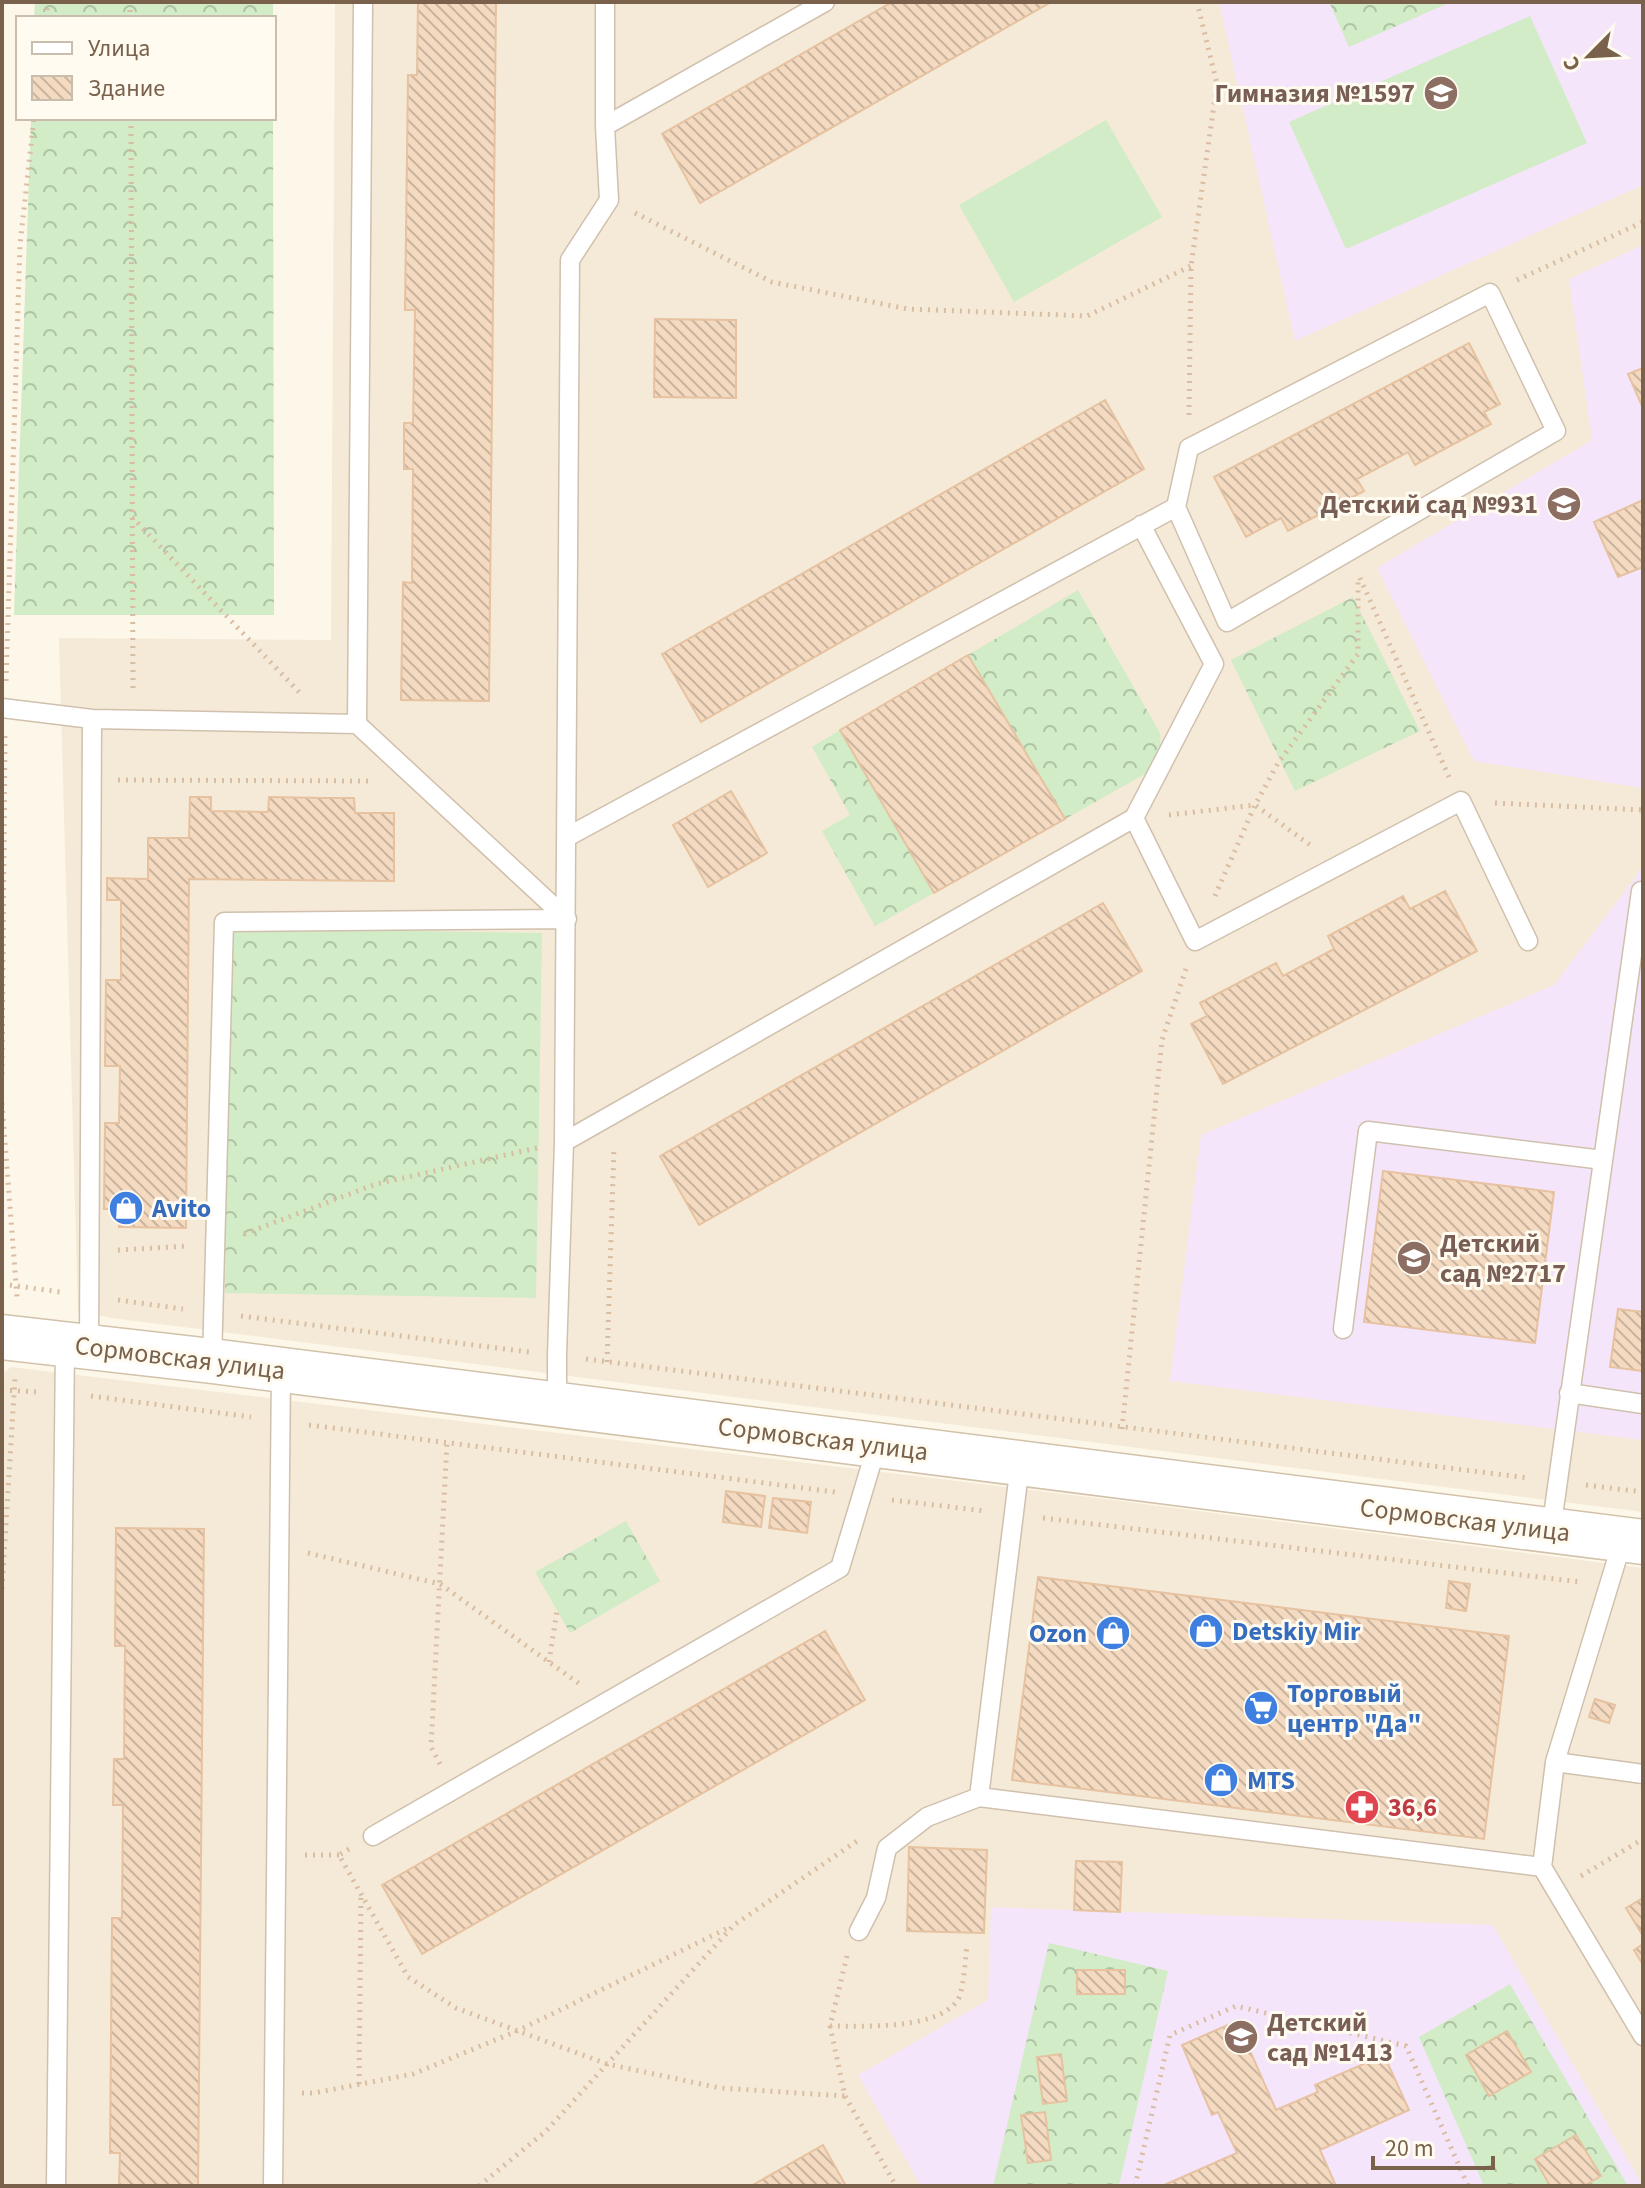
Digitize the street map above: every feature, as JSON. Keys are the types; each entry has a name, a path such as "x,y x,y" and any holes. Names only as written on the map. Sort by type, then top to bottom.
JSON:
{"street":[{"name":"Сормовская улица","path":"2,1337 1633,1541"}],"lane":[{"path":"357,724 363,2"},
{"path":"557,1405 567,919 570,260 609,200 605,126 605,2"},
{"path":"605,126 825,2"},
{"path":"1490,293 1556,431 1227,622 1176,507 1189,448 1490,293"},
{"path":"567,837 1176,507"},
{"path":"564,1142 1134,818 1214,664 1141,525"},
{"path":"4,708 92,719 357,724 567,919"},
{"path":"56,2186 64,1393 90,1296 92,719"},
{"path":"1134,818 1195,941 1461,801 1528,941"},
{"path":"1551,1530 1643,891"},
{"path":"212,1361 224,922 567,919"},
{"path":"1343,1329 1368,1131 1603,1160"},
{"path":"273,2186 281,1371"},
{"path":"1569,1393 1643,1404"},
{"path":"373,1836 840,1568 877,1445"},
{"path":"979,1797 1020,1464"},
{"path":"1633,1541 1609,1586 1555,1762 1542,1867 1643,2036"},
{"path":"1555,1762 1643,1774"},
{"path":"859,1931 876,1898 887,1848 927,1817 979,1797 1542,1867"}],"path":[{"path":"1189,448 1191,266 1217,84 1197,2"},
{"path":"2,1074 4,708 20,245 34,120"},
{"path":"131,120 133,719"},
{"path":"609,200 772,282 908,309 1087,316 1191,266"},
{"path":"1490,293 1643,222"},
{"path":"131,517 329,724"},
{"path":"1122,1436 1162,1040 1195,941 1255,805 1278,763 1358,654 1357,573 1461,801 1643,810"},
{"path":"108,780 373,781"},
{"path":"1134,818 1255,805 1340,866"},
{"path":"607,1362 614,1140"},
{"path":"89,1252 217,1244 376,1184 564,1142"},
{"path":"2,1284 1643,1492"},
{"path":"2,1390 64,1393 862,1496 1609,1586"},
{"path":"447,1442 431,1747 455,1789"},
{"path":"279,1546 440,1584 605,1703"},
{"path":"549,1662 557,1611"},
{"path":"373,1836 339,1855 408,1977 456,2008 607,2064 720,2088 845,2096"},
{"path":"274,2092 314,2093 413,2074 517,2031 734,1925 863,1837"},
{"path":"1556,1891 1643,1839"},
{"path":"359,2084 361,1895"},
{"path":"479,2186 546,2131 734,1925"},
{"path":"859,1931 844,1961 830,2026 845,2096 896,2186"},
{"path":"830,2026 889,2026 943,2014 958,2000 967,1946"},
{"path":"1135,2186 1170,2035 1236,2006 1406,2046 1468,2186"}],"shaded area":[{"path":"335,2 1643,2 1643,1512 111,1318 78,1311 59,638 331,640"},
{"name":"Гимназия №1597","path":"1219,2 1643,2 1643,185 1295,341"},
{"name":"Детский сад №931","path":"1643,245 1643,788 1474,761 1377,568 1592,440 1569,279"},
{"name":"Детский сад №2717","path":"1643,867 1643,1440 1170,1381 1201,1135 1554,985"},
{"path":"11,1367 1105,1499 1643,1568 1643,2186 2,2186 2,1374"},
{"name":"Детский сад №1413","path":"991,1907 1493,1925 1643,2186 921,2186 858,2075 988,2000"}],"green space":[{"path":"35,2 273,2 273,16 34,16"},
{"path":"1329,2 1451,2 1349,47"},
{"path":"1530,16 1587,143 1346,249 1289,122"},
{"path":"31,120 273,120 274,615 14,615"},
{"path":"1106,120 1162,217 1014,302 959,205"},
{"path":"1078,590 1160,733 1161,765 1065,819 968,655"},
{"path":"1353,597 1420,731 1295,791 1231,660"},
{"path":"840,730 934,893 875,926 822,831 850,815 812,747"},
{"path":"230,928 542,933 536,1298 225,1293"},
{"path":"626,1521 660,1581 570,1633 535,1572"},
{"path":"1049,1943 1168,1971 1119,2186 993,2186"},
{"path":"1510,1984 1628,2186 1484,2186 1419,2037"}],"building":[{"path":"418,2 496,2 489,701 401,700 403,582 412,583 413,469 404,469 404,423 413,423 415,310 405,310 408,75 417,75"},
{"path":"892,2 1051,2 700,203 662,134"},
{"path":"655,319 736,320 736,398 654,397"},
{"path":"1469,343 1500,404 1484,412 1491,424 1415,465 1408,452 1357,479 1364,491 1288,531 1281,518 1246,537 1214,477"},
{"path":"1643,368 1643,408 1628,374"},
{"path":"1105,400 1144,469 701,722 662,654"},
{"path":"1643,500 1643,567 1618,577 1594,522"},
{"path":"968,655 1065,819 934,893 840,730"},
{"path":"731,791 767,853 708,887 673,825"},
{"path":"190,797 211,797 211,811 268,812 269,797 354,798 355,813 394,813 394,881 189,879 186,1228 119,1227 119,1209 104,1209 105,1123 119,1123 120,1066 105,1066 106,980 121,980 121,900 107,900 107,878 148,879 148,838 189,838"},
{"path":"1445,891 1477,951 1223,1084 1191,1024 1207,1016 1200,1003 1276,963 1283,976 1334,949 1328,936 1403,896 1410,909"},
{"path":"1103,903 1142,971 699,1225 660,1156"},
{"path":"1383,1171 1554,1192 1535,1343 1364,1322"},
{"path":"1618,1309 1643,1312 1643,1371 1610,1367"},
{"path":"726,1491 765,1496 761,1527 723,1522"},
{"path":"773,1498 811,1502 807,1533 769,1528"},
{"path":"116,1528 204,1529 198,2186 119,2186 120,2153 110,2153 112,1918 122,1918 123,1805 113,1805 114,1759 124,1759 125,1646 115,1646"},
{"name":"Торговый центр \"Да\"","path":"1038,1577 1509,1636 1484,1839 1012,1780"},
{"path":"1449,1581 1470,1584 1466,1611 1446,1608"},
{"path":"825,1631 865,1700 422,1954 382,1885"},
{"path":"1595,1699 1615,1705 1609,1723 1589,1717"},
{"path":"909,1847 987,1850 984,1933 907,1931"},
{"path":"1076,1861 1122,1862 1120,1912 1074,1910"},
{"path":"1643,1898 1643,1936 1626,1908"},
{"path":"1643,1944 1643,1965 1634,1950"},
{"path":"1077,1970 1125,1970 1125,1994 1077,1994"},
{"path":"1237,2021 1276,2110 1318,2092 1315,2085 1384,2055 1409,2110 1320,2150 1336,2186 1162,2186 1237,2153 1218,2112 1212,2115 1182,2045"},
{"path":"1507,2031 1531,2072 1489,2096 1466,2055"},
{"path":"1061,2054 1067,2101 1043,2104 1037,2057"},
{"path":"1045,2112 1051,2160 1028,2163 1021,2115"},
{"path":"1576,2135 1601,2176 1584,2186 1550,2186 1535,2159"},
{"path":"823,2145 846,2186 751,2186"}],"place":[{"name":"Гимназия №1597","path":"1441,93"},
{"name":"Детский сад №931","path":"1564,504"},
{"name":"Avito","path":"126,1208"},
{"name":"Детский сад №2717","path":"1414,1258"},
{"name":"Detskiy Mir","path":"1206,1631"},
{"name":"Ozon","path":"1113,1633"},
{"name":"Торговый центр \"Да\"","path":"1261,1708"},
{"name":"MTS","path":"1221,1780"},
{"name":"36,6","path":"1362,1807"},
{"name":"Детский сад №1413","path":"1241,2037"}]}
